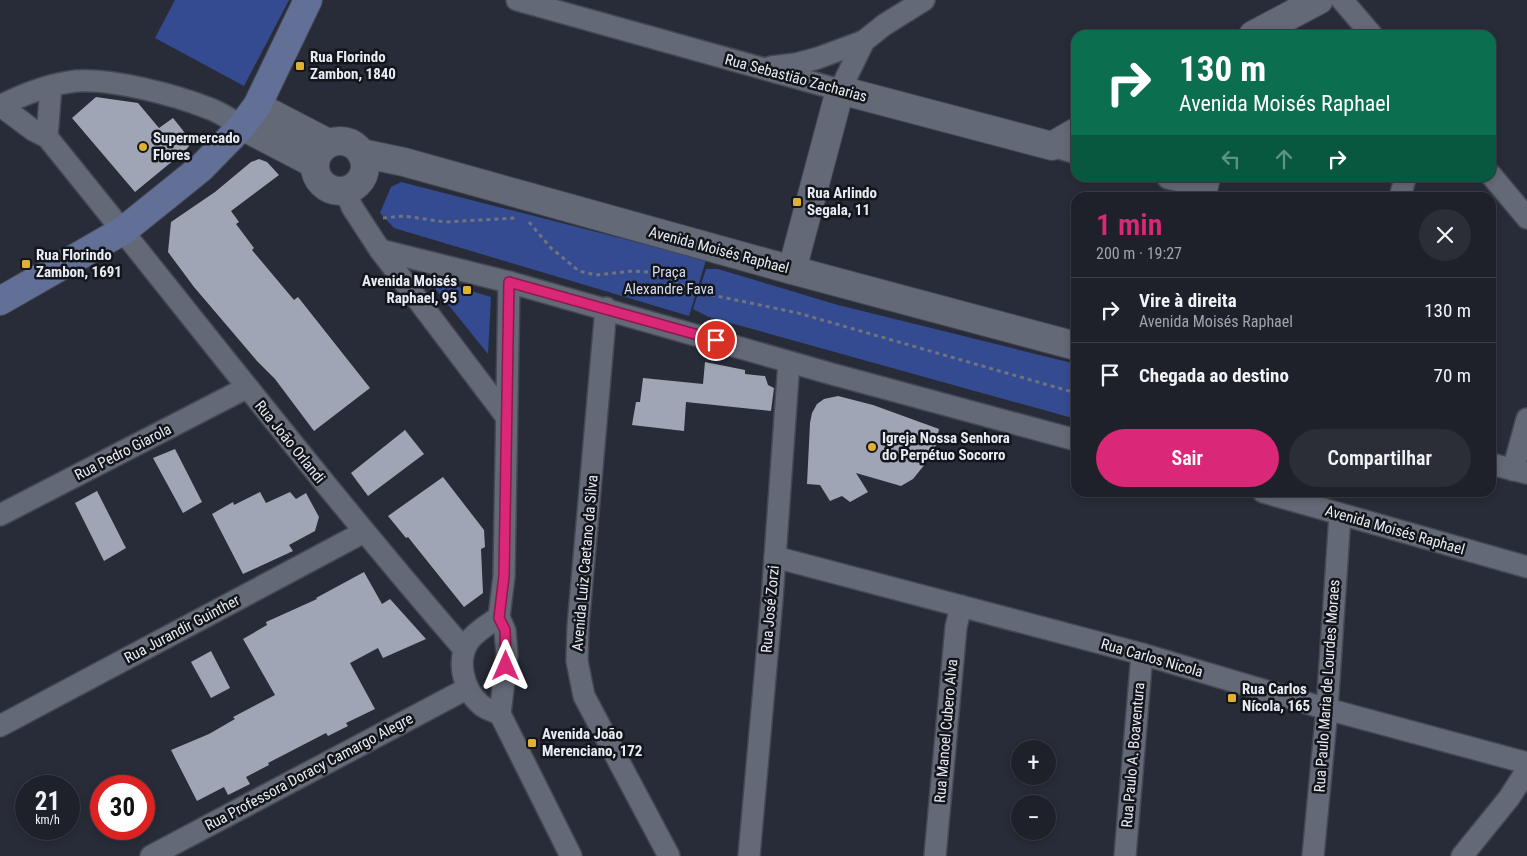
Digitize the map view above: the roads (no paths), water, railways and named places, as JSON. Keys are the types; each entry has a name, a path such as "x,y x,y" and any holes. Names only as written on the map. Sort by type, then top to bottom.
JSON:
{"main road":[{"path":"0,300 124,230 201,168 249,116 308,0"}],"street":[{"name":"Rua Sebastião Zacharias","path":"519,0 758,68 1064,149"},
{"path":"758,68 796,64 864,41 884,25 924,0"},
{"path":"1263,30 1320,0"},
{"path":"1342,0 1368,30"},
{"path":"792,270 840,90 864,41"},
{"path":"0,106 25,94 51,86 78,81 136,87 216,111 249,116 321,154"},
{"path":"47,137 51,86"},
{"name":"Rua João Orlandi","path":"0,106 33,130 47,137 124,230 246,388 364,532 464,649"},
{"path":"337,141 355,146 361,153 364,160 363,175 353,187 346,190 336,190 327,187 320,181 316,173 321,154 337,141"},
{"name":"Avenida Moisés Raphael","path":"361,153 404,162 792,270 1071,345"},
{"path":"1496,181 1527,218"},
{"path":"1184,182 1203,187"},
{"path":"346,190 352,207 380,250 505,415"},
{"path":"380,250 606,308 789,362 1071,439"},
{"path":"509,282 505,415 504,576 499,618 505,630 507,656 500,714 563,853"},
{"name":"Avenida Luiz Caetano da Silva","path":"606,308 578,627 577,661 584,696 668,856"},
{"name":"Rua José Zorzi","path":"749,856 775,557 789,362"},
{"name":"Rua Pedro Giarola","path":"0,515 246,388"},
{"path":"1496,465 1520,472 1527,419"},
{"name":"Avenida Moisés Raphael","path":"1280,497 1527,567"},
{"name":"Rua Paulo Maria de Lourdes Moraes","path":"1313,856 1327,709 1340,515"},
{"name":"Rua Jurandir Guinther","path":"0,726 364,532"},
{"name":"Rua Carlos Nicola","path":"775,557 1142,654 1327,709 1527,763"},
{"name":"Rua Manoel Cubero Alva","path":"935,856 956,627 961,606"},
{"path":"499,618 475,634 464,649 463,677 468,688 479,703 500,714"},
{"name":"Rua Paulo A. Boaventura","path":"1125,856 1142,654"},
{"name":"Rua Professora Doracy Camargo Alegre","path":"151,856 468,688"},
{"path":"1462,856 1509,798 1527,770"}],"place":[{"name":"Rua Florindo Zambon, 1840","path":"300,66"},
{"name":"Supermercado Flores","path":"143,147"},
{"name":"Rua Arlindo Segala, 11","path":"797,202"},
{"name":"Rua Florindo Zambon, 1691","path":"26,264"},
{"name":"Avenida Moisés Raphael, 95","path":"467,290"},
{"name":"Igreja Nossa Senhora do Perpétuo Socorro","path":"872,447"},
{"name":"Rua Carlos Nícola, 165","path":"1232,698"},
{"name":"Avenida João Merenciano, 172","path":"532,743"}],"park label":[{"name":"Praça Alexandre Fava","path":"669,280"}]}
